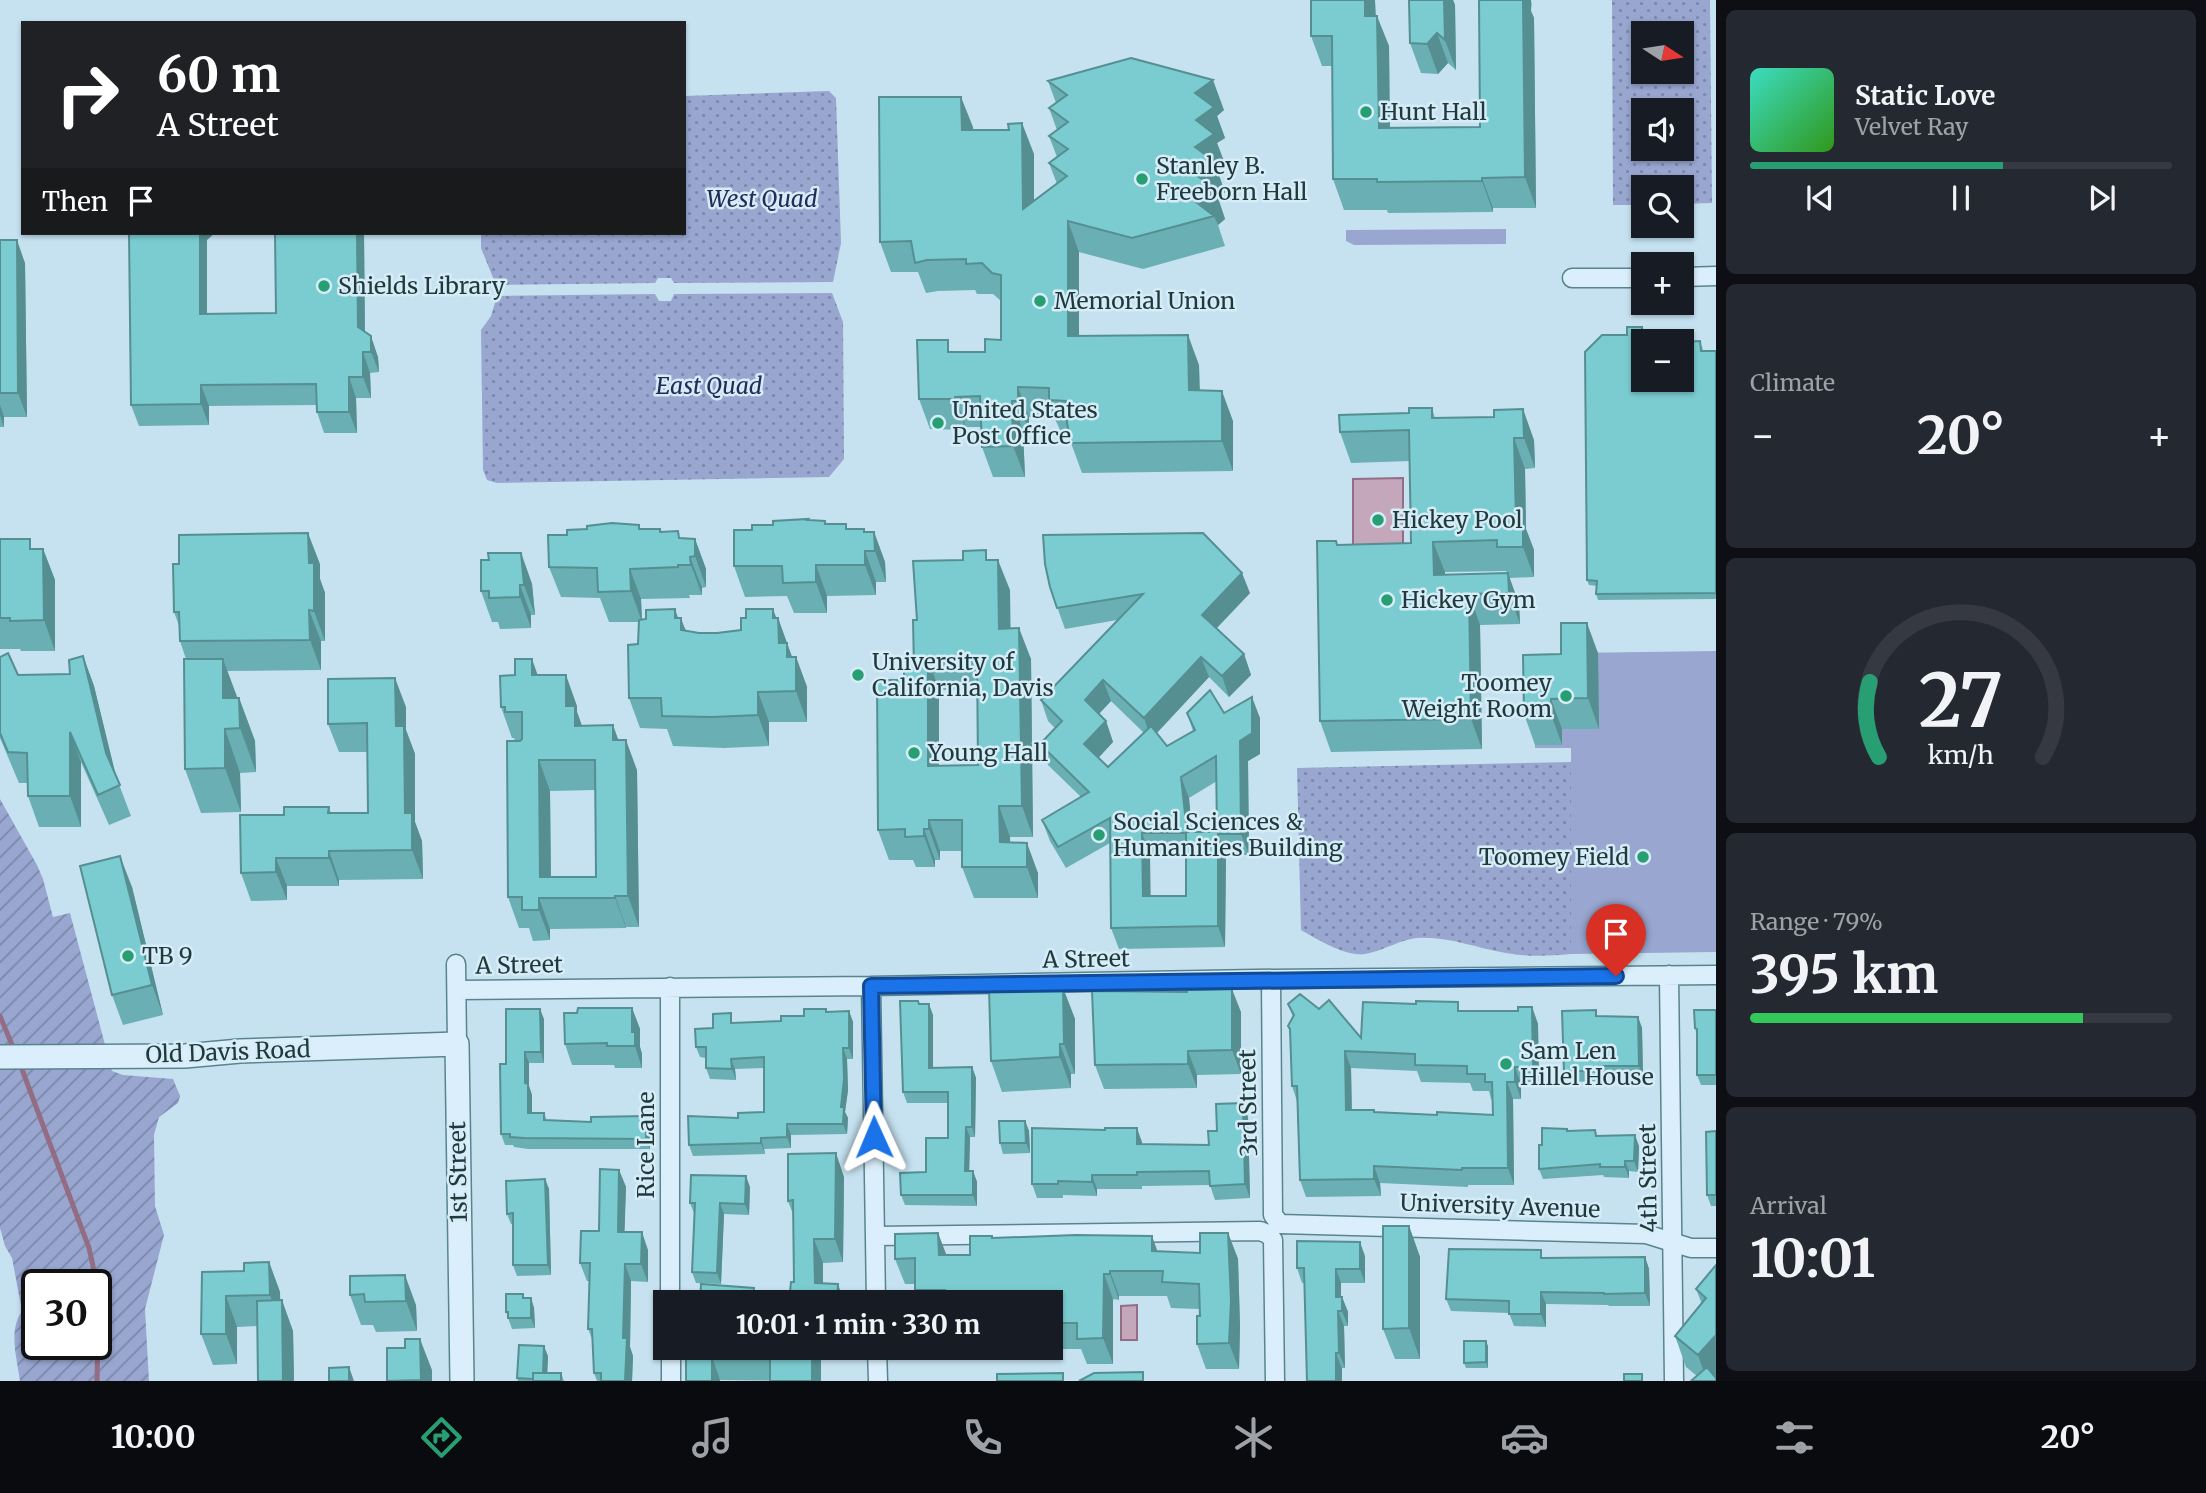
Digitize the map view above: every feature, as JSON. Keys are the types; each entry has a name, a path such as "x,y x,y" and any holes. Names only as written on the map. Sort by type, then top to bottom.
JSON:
{"street":[{"path":"1694,277 1716,276"},
{"path":"1572,278 1631,278"},
{"name":"1st Street","path":"456,964 462,1381"},
{"name":"4th Street","path":"1669,975 1674,1381"},
{"name":"A Street","path":"457,990 1716,975"},
{"name":"3rd Street","path":"1271,980 1275,1381"},
{"path":"871,986 876,1290"},
{"name":"Rice Lane","path":"670,988 670,1290"},
{"name":"Old Davis Road","path":"0,1057 185,1056 240,1051 457,1044"},
{"name":"University Avenue","path":"875,1236 1274,1229 1646,1234 1691,1248 1716,1248"},
{"path":"671,1360 671,1381"},
{"path":"877,1360 878,1381"}],"green space":[{"path":"1612,0 1710,0 1712,203 1694,204 1694,175 1631,175 1631,205 1613,205"},
{"name":"West Quad","path":"829,91 836,98 841,243 833,282 674,283 671,278 658,278 655,283 496,285 481,248 481,235 686,235 686,96"},
{"path":"1506,229 1506,244 1354,245 1346,241 1346,230"},
{"name":"East Quad","path":"832,293 843,322 844,459 829,477 497,483 487,480 483,470 481,330 491,316 497,296 655,294 659,301 671,301 674,294"},
{"name":"Toomey Field","path":"1716,651 1716,952 1571,954 1571,748 1535,748 1534,685 1572,653"},
{"path":"1571,762 1571,954 1514,954 1451,941 1417,938 1369,953 1355,954 1334,947 1301,930 1297,768"},
{"path":"0,799 37,865 53,917 70,913 112,1071 123,1075 173,1079 180,1096 178,1103 159,1117 154,1135 155,1206 164,1235 145,1309 149,1381 20,1381 14,1336 21,1313 21,1360 112,1360 112,1269 21,1269 21,1306 12,1258 0,1228"}],"shaded area":[{"name":"Hickey Pool","path":"1403,478 1403,561 1353,561 1353,479"},
{"path":"1137,1305 1137,1340 1121,1340 1121,1306"}],"building":[{"name":"Hunt Hall","path":"1311,0 1365,0 1365,16 1377,16 1379,128 1480,127 1479,0 1523,0 1525,177 1482,178 1482,181 1377,182 1377,179 1333,179 1332,36 1311,36"},
{"path":"1409,0 1444,0 1445,40 1437,33 1427,44 1410,43"},
{"path":"1131,58 1213,80 1195,93 1214,107 1196,120 1214,134 1195,147 1214,161 1196,175 1214,188 1196,202 1214,216 1132,238 1068,221 1068,336 1188,335 1189,390 1222,391 1222,441 1071,443 1066,401 1049,400 1049,388 1018,387 1018,401 1012,401 1013,446 982,447 980,396 919,399 917,340 948,340 948,352 985,352 985,339 1001,340 1001,275 992,273 982,263 966,264 966,259 915,263 911,241 880,242 879,97 961,97 962,130 1009,130 1008,124 1022,123 1023,209 1067,176 1049,163 1068,149 1049,136 1068,122 1049,108 1067,95 1048,81"},
{"name":"Shields Library","path":"129,235 200,235 200,314 276,313 275,235 357,235 358,327 371,336 371,352 363,352 363,377 349,377 349,412 317,412 316,384 201,385 201,404 131,405"},
{"path":"0,240 17,240 18,393 0,393"},
{"path":"1627,327 1642,327 1631,329 1631,392 1694,392 1694,341 1700,341 1701,351 1716,351 1716,593 1596,594 1597,581 1587,580 1585,352 1602,335 1627,335"},
{"name":"Hickey Gym","path":"1409,408 1432,408 1432,418 1494,417 1494,410 1523,409 1524,438 1514,438 1516,520 1523,520 1523,547 1497,547 1497,540 1433,542 1434,575 1508,573 1509,593 1469,594 1471,719 1320,721 1317,541 1336,541 1337,545 1411,543 1409,430 1340,432 1339,415 1409,413"},
{"path":"773,521 825,521 825,524 846,524 846,529 874,532 875,551 865,551 865,565 816,565 816,582 783,583 782,566 734,566 734,530 752,530 752,525 773,525"},
{"path":"612,523 639,525 639,529 660,529 660,532 678,531 679,538 695,539 695,556 690,557 691,565 630,569 631,591 598,592 597,568 549,567 548,535 567,535 567,530"},
{"path":"308,533 309,563 314,563 314,611 309,610 310,640 180,641 179,612 174,612 173,564 179,564 179,535"},
{"path":"1203,533 1242,573 1202,615 1244,654 1222,676 1201,657 1144,718 1103,680 1085,700 1106,721 1084,744 1108,767 1151,726 1167,746 1195,730 1187,713 1210,690 1224,713 1252,697 1252,733 1240,741 1241,834 1218,834 1218,926 1111,928 1110,818 1058,847 1042,820 1089,792 1040,744 1062,721 1041,700 1143,594 1057,608 1045,564 1043,535","holes":["1216,756 1217,832 1187,832 1181,777","1142,833 1186,833 1186,896 1143,896"]},
{"path":"0,539 30,539 30,549 43,549 44,620 10,621 10,618 0,618"},
{"name":"Young Hall","path":"986,550 986,560 998,560 999,629 1019,628 1022,806 999,806 1000,842 1027,843 1027,867 962,867 962,820 929,820 929,829 924,829 924,836 905,837 905,829 878,830 877,680 904,680 904,668 914,668 913,620 917,620 913,561 963,560 963,551","holes":["977,658 978,765 928,766 928,659"]},
{"path":"488,553 521,553 524,585 520,585 520,597 489,598 489,591 481,591 481,560 489,560"},
{"path":"675,609 675,618 681,618 681,630 717,633 741,630 741,618 746,618 746,609 773,609 773,618 778,618 779,643 787,643 787,657 796,657 796,691 758,692 758,715 712,717 662,716 661,698 629,698 628,645 638,644 639,620 646,619 646,610"},
{"path":"1561,623 1587,623 1588,698 1551,699 1551,714 1524,714 1523,655 1561,654"},
{"path":"8,653 18,675 70,674 69,660 83,656 106,753 120,785 98,795 70,732 70,796 28,796 27,753 8,752 0,733 0,657"},
{"path":"184,659 223,659 223,698 239,698 240,728 225,729 225,768 185,769"},
{"path":"515,659 532,659 532,675 566,675 566,706 575,706 575,726 613,725 613,740 626,740 628,896 539,898 539,910 522,910 522,897 508,897 507,741 522,739 522,712 505,712 505,707 501,707 500,676 515,675","holes":["539,760 595,760 596,877 540,877"]},
{"path":"395,678 396,726 404,726 405,813 412,813 412,850 329,851 329,858 276,858 276,872 241,873 240,815 284,815 284,807 329,807 328,813 368,813 367,723 328,724 328,679"},
{"name":"TB 9","path":"120,856 152,985 112,995 80,866"},
{"path":"989,988 1063,988 1064,1044 1060,1044 1060,1057 991,1061"},
{"path":"1232,989 1232,1050 1188,1051 1188,1064 1095,1065 1092,991 1187,992"},
{"path":"1300,994 1319,1009 1329,1000 1361,1038 1363,1002 1458,1002 1458,1011 1518,1011 1518,1007 1532,1007 1533,1067 1515,1067 1515,1082 1507,1082 1508,1168 1462,1170 1374,1166 1374,1179 1300,1180 1297,1086 1292,1086 1288,1026 1294,1015 1288,1004","holes":["1345,1051 1415,1054 1415,1065 1467,1066 1467,1074 1485,1074 1485,1082 1492,1082 1493,1115 1346,1110"]},
{"path":"900,1001 929,1004 929,1068 972,1067 972,1127 966,1127 965,1171 973,1171 973,1195 901,1195 900,1173 926,1172 926,1138 948,1138 948,1092 903,1092"},
{"path":"578,1008 632,1008 635,1046 607,1046 607,1043 565,1044 564,1013 577,1013"},
{"path":"506,1009 540,1009 541,1052 525,1052 528,1113 544,1113 544,1120 591,1122 591,1117 646,1116 646,1139 524,1138 501,1134 500,1064 506,1064"},
{"path":"804,1009 849,1011 849,1048 843,1048 843,1124 787,1124 787,1137 761,1138 761,1143 689,1145 688,1116 738,1118 738,1113 764,1112 764,1057 731,1059 732,1069 706,1068 706,1047 696,1047 695,1029 713,1028 713,1014 731,1013 731,1023 781,1021 781,1016 804,1016"},
{"path":"1596,1010 1596,1016 1638,1017 1639,1066 1598,1066 1598,1070 1564,1072 1562,1011"},
{"path":"1694,1010 1716,1010 1716,1075 1697,1075 1697,1029"},
{"path":"1243,1103 1245,1184 1210,1186 1209,1171 1092,1175 1092,1182 1058,1181 1058,1184 1032,1184 1032,1128 1137,1128 1137,1144 1209,1145 1208,1131 1217,1131 1216,1104"},
{"path":"999,1121 1025,1121 1026,1143 1000,1143"},
{"path":"1542,1128 1595,1130 1596,1136 1635,1135 1634,1161 1625,1161 1625,1167 1600,1167 1600,1164 1539,1169"},
{"path":"1716,1131 1716,1195 1707,1195 1706,1132"},
{"path":"836,1153 835,1239 814,1239 815,1283 838,1284 838,1290 790,1290 791,1282 794,1282 793,1200 788,1201 788,1154"},
{"path":"600,1169 619,1170 618,1232 642,1232 641,1264 625,1264 625,1381 601,1381 601,1373 594,1373 592,1329 588,1329 590,1263 580,1263 581,1231 599,1231"},
{"path":"691,1175 746,1176 745,1204 720,1203 717,1273 692,1272 695,1203 690,1203"},
{"path":"545,1179 548,1265 513,1265 513,1213 507,1214 506,1181"},
{"path":"1383,1226 1409,1226 1409,1328 1383,1329"},
{"path":"938,1233 939,1255 970,1255 970,1236 1152,1236 1152,1251 1200,1253 1200,1233 1228,1233 1231,1301 1229,1343 1197,1344 1199,1284 1162,1282 1163,1271 1110,1271 1110,1274 1104,1274 1103,1338 1077,1339 1077,1323 1063,1323 1063,1290 915,1290 915,1258 895,1259 895,1234"},
{"path":"1297,1241 1360,1242 1360,1269 1336,1269 1336,1297 1342,1297 1342,1311 1338,1311 1339,1353 1336,1353 1336,1381 1307,1381 1304,1268 1297,1268"},
{"path":"1449,1249 1541,1250 1541,1258 1645,1257 1645,1293 1541,1292 1541,1314 1509,1314 1509,1301 1446,1299"},
{"path":"269,1262 270,1295 226,1296 226,1334 201,1334 202,1272 244,1271 244,1263"},
{"path":"1716,1265 1716,1335 1698,1355 1675,1336 1706,1298 1696,1289"},
{"path":"405,1275 406,1301 365,1302 364,1294 350,1295 350,1276"},
{"path":"701,1284 754,1288 754,1290 701,1290"},
{"path":"506,1294 523,1294 523,1298 531,1298 531,1318 508,1318"},
{"path":"282,1300 283,1381 258,1381 257,1301"},
{"path":"405,1339 420,1339 421,1380 387,1381 387,1348 405,1348"},
{"path":"1464,1341 1486,1341 1486,1362 1464,1363"},
{"path":"519,1345 544,1346 543,1373 533,1373 533,1379 517,1378"},
{"path":"686,1360 712,1360 712,1381 686,1381"},
{"path":"770,1360 812,1360 812,1381 770,1381"},
{"path":"349,1367 349,1381 329,1381 329,1368"},
{"path":"1707,1367 1716,1381 1691,1381"},
{"path":"1143,1372 1143,1381 1079,1381 1094,1373"},
{"path":"533,1373 561,1373 561,1381 533,1381"},
{"path":"1063,1373 1063,1381 997,1381 997,1374"},
{"path":"1624,1374 1642,1374 1642,1381 1624,1381"}],"waterway":[{"path":"0,1016 15,1052"},
{"path":"20,1064 89,1248 93,1269"},
{"path":"97,1360 97,1381"}],"place":[{"name":"Hunt Hall","path":"1366,112"},
{"name":"Stanley B. Freeborn Hall","path":"1142,179"},
{"name":"Shields Library","path":"324,286"},
{"name":"Memorial Union","path":"1040,301"},
{"name":"United States Post Office","path":"938,423"},
{"name":"Hickey Pool","path":"1378,520"},
{"name":"Hickey Gym","path":"1387,600"},
{"name":"University of California, Davis","path":"858,675"},
{"name":"Toomey Weight Room","path":"1566,696"},
{"name":"Young Hall","path":"914,753"},
{"name":"Social Sciences & Humanities Building","path":"1099,835"},
{"name":"Toomey Field","path":"1643,857"},
{"name":"TB 9","path":"128,956"},
{"name":"Sam Len Hillel House","path":"1506,1064"}],"route":[{"path":"874,1137 871,986 1616,976"}]}
